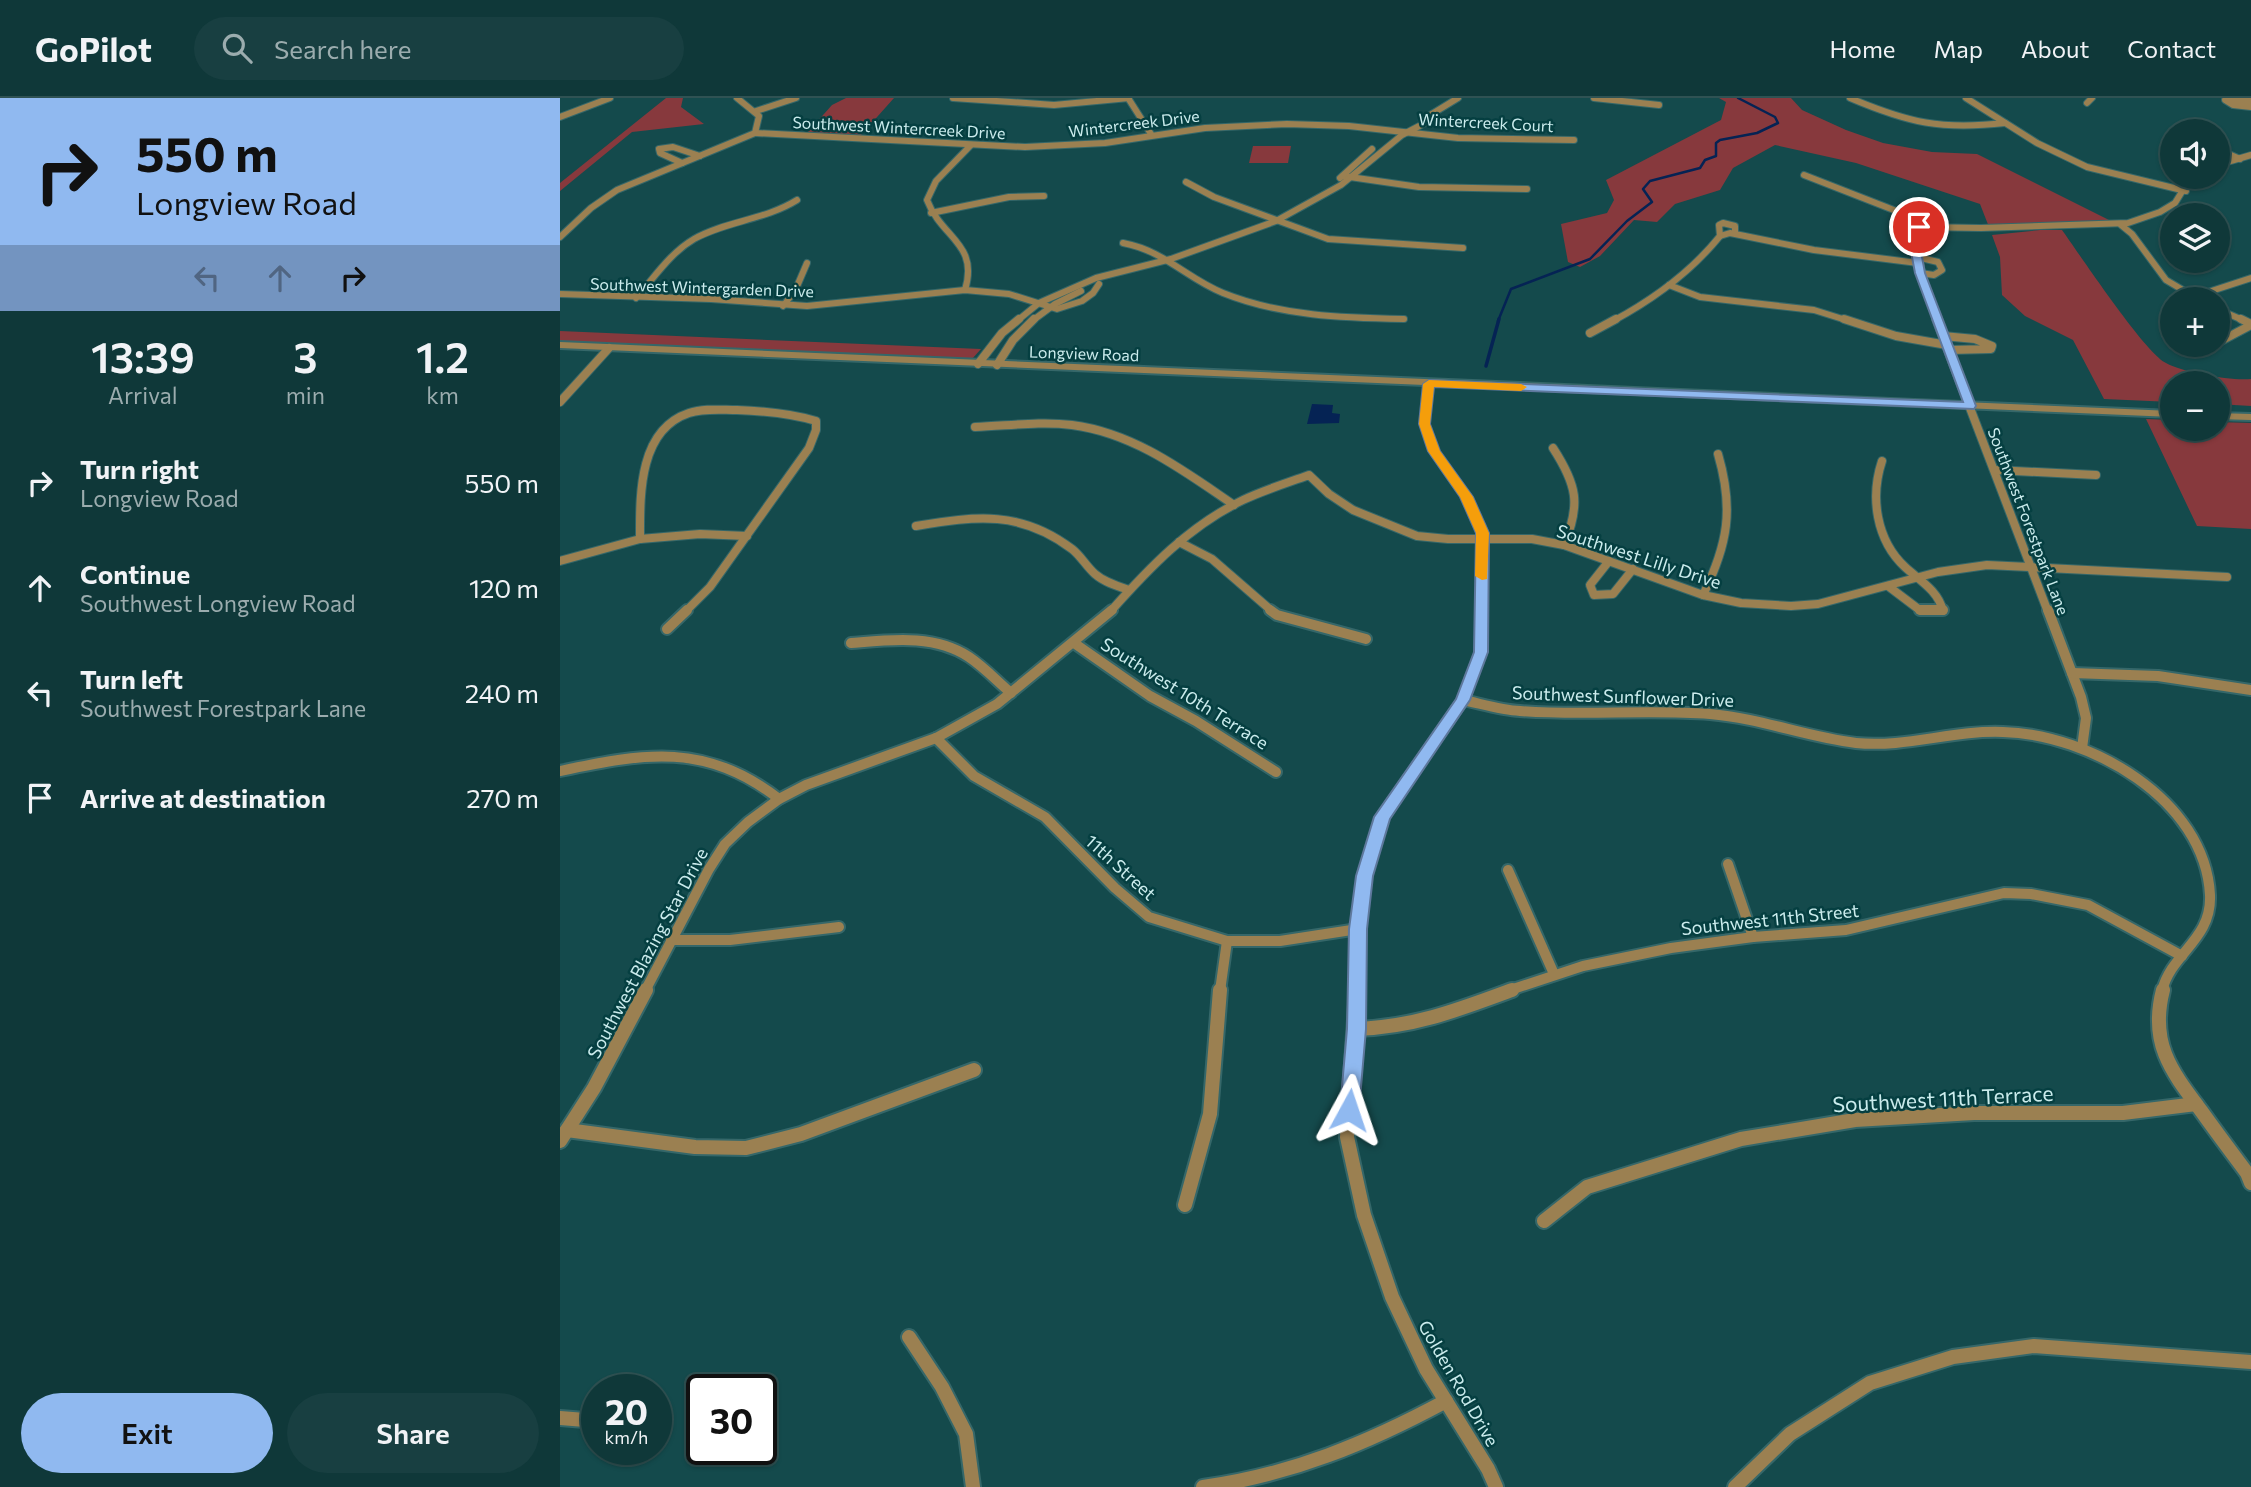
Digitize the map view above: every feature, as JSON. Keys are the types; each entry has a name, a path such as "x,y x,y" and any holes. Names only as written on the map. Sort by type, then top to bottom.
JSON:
{"street":[{"path":"560,117 610,98"},
{"path":"560,237 610,194 755,133 761,125 761,118 738,98"},
{"path":"756,111 796,98"},
{"path":"953,98 973,98 1008,104 1054,105 1128,98 1151,134"},
{"path":"1332,189 1361,157 1398,131 1426,119 1458,98"},
{"path":"1594,98 1659,105"},
{"path":"1850,98 1899,120 1925,126 1954,128 2005,123"},
{"path":"1804,175 1903,214 1919,227 1964,230 2121,225 2146,219 2175,203 2186,191 2087,167 2060,156 1966,98"},
{"path":"2251,101 2225,100 2233,105 2251,107"},
{"path":"978,364 1002,333 1039,303 1096,278 1171,259 1276,221 1352,177 1373,157 1425,123 1426,119"},
{"name":"Wintercreek Drive","path":"1042,146 1105,143 1151,134 1230,126 1287,124 1398,131"},
{"name":"Wintercreek Court","path":"1398,131 1458,138 1574,140"},
{"name":"Southwest Wintercreek Drive","path":"755,133 971,145 1042,146"},
{"path":"965,290 971,274 970,261 932,213 927,200 931,187 971,145"},
{"path":"682,163 660,153 659,149 673,147 700,156"},
{"path":"2230,155 2239,159"},
{"path":"2230,162 2251,155"},
{"path":"1342,176 1419,187 1527,189"},
{"path":"1186,182 1214,197 1328,239 1463,248"},
{"path":"932,213 1009,197 1044,196"},
{"path":"636,298 687,243 717,229 779,210 797,200"},
{"path":"1590,333 1628,314 1704,259 1720,236 1719,226 1723,223 1735,226 1735,233 1814,250 1938,262 1942,270 1934,275 1920,273"},
{"path":"2121,225 2132,234 2166,281 2176,287"},
{"name":"Southwest Forestpark Lane","path":"1919,227 1917,260 1920,273 2072,673 2086,718 2082,748"},
{"path":"1123,243 1143,245 1171,259 1221,292 1274,307 1353,318 1404,319"},
{"path":"783,306 795,291 807,263"},
{"path":"997,365 1023,327 1049,307 1139,268"},
{"path":"2226,287 2251,278"},
{"path":"1669,285 1700,297 1814,310 1896,336 1984,351 1992,346 1975,339 1946,344"},
{"name":"Southwest Wintergarden Drive","path":"560,294 711,299 783,306 829,305 965,290 1009,294 1049,307"},
{"path":"2230,315 2251,325"},
{"path":"2230,336 2251,325"},
{"name":"Longview Road","path":"560,345 2160,414"},
{"path":"560,402 610,348"},
{"name":"Golden Rod Drive","path":"1429,384 1424,424 1434,451 1466,497 1483,533 1481,652 1463,700 1382,817 1364,876 1358,929 1356,1029 1347,1137 1364,1215 1392,1297 1426,1368 1488,1469 1496,1487"},
{"path":"640,539 643,469 651,450 672,422 686,414 725,410 768,411 801,415 816,421 817,430 809,448 747,536 710,587 667,629"},
{"path":"2230,416 2251,417"},
{"path":"975,426 1047,423 1113,433 1142,444 1234,505"},
{"path":"1553,448 1570,473 1577,497 1573,526 1564,545"},
{"path":"1703,595 1721,558 1728,528 1728,489 1718,454"},
{"path":"1882,461 1874,489 1885,541 1901,563 1939,600 1943,611 1921,611 1888,586"},
{"path":"1995,470 2096,475"},
{"name":"Southwest Lilly Drive","path":"1234,505 1309,475 1329,494 1353,510 1417,536 1532,540 1564,545 1703,595 1741,603 1791,607 1840,600 1917,577 1970,566 2227,576"},
{"name":"Southwest Blazing Star Drive","path":"564,1136 594,1088 709,869 725,844 748,821 779,799 806,785 936,738 1011,694 1108,614 1152,564 1234,505"},
{"path":"916,526 983,517 1026,521 1043,528 1066,544 1105,580 1129,590"},
{"path":"560,561 640,539 700,534 747,536"},
{"path":"1179,542 1212,559 1254,598 1278,615 1366,639"},
{"path":"1609,561 1590,585 1594,595 1601,597 1614,594 1633,569"},
{"path":"851,643 922,640 948,646 969,657 1011,694"},
{"name":"Southwest 10th Terrace","path":"1074,643 1150,696 1196,721 1276,772"},
{"path":"2072,673 2158,676 2251,690"},
{"name":"Southwest Sunflower Drive","path":"1463,700 1530,712 1627,711 1730,716 1768,722 1838,740 1876,745 1996,731 2045,736 2082,748 2111,762 2146,785 2172,809 2191,835 2207,869 2210,898 2206,924 2166,977 2161,1004 2161,1036 2170,1070 2247,1173 2251,1183"},
{"name":"11th Street","path":"936,738 974,776 1045,817 1115,888 1149,916 1227,941 1280,941 1358,929"},
{"path":"560,771 639,757 682,756 731,766 779,799"},
{"path":"1728,864 1754,937"},
{"path":"1508,870 1554,974"},
{"name":"Southwest 11th Street","path":"1356,1029 1391,1028 1433,1019 1554,974 1671,948 1754,937 1846,930 2004,893 2031,894 2088,905 2182,956"},
{"path":"671,940 730,940 839,927"},
{"path":"1185,1205 1210,1114 1219,1000 1227,941"},
{"path":"564,1136 695,1147 746,1148 801,1134 974,1070"},
{"name":"Southwest 11th Terrace","path":"1544,1221 1587,1187 1753,1137 1855,1120 1974,1113 2123,1113 2196,1104"},
{"path":"909,1337 943,1387 966,1434 973,1487"},
{"path":"1735,1487 1790,1434 1870,1383 1952,1357 2034,1346 2251,1362"},
{"path":"1203,1487 1285,1470 1345,1450 1403,1425 1446,1401"},
{"path":"560,1418 581,1420"}],"shaded area":[{"path":"666,98 683,98 681,107 704,124 632,132 560,191 560,183"},
{"path":"846,98 894,98 861,135 807,133 832,105"},
{"path":"1719,98 1791,98 1802,110 1883,143 1932,152 1977,154 2113,222 2027,223 1989,227 1980,204 1856,163 1775,145 1733,168 1720,190 1675,204 1657,222 1634,220 1600,256 1580,267 1568,262 1561,224 1607,213 1614,200 1606,180 1721,120 1726,102"},
{"path":"1253,146 1291,146 1288,163 1249,163"},
{"path":"2062,230 2143,342 2166,363 2189,371 2160,371 2160,401 2104,399 2073,340 2025,316 2002,295 2000,257 1992,235"},
{"path":"560,331 981,349 972,359 961,360 560,342"},
{"path":"2230,379 2251,379 2251,406 2230,405"},
{"path":"2146,419 2160,420 2160,441 2230,441 2230,422 2251,423 2251,529 2197,526"}],"water":[{"path":"1312,404 1333,405 1332,413 1340,414 1339,423 1307,424"}],"waterway":[{"path":"1498,321 1511,289 1590,259 1627,221 1652,202 1643,189 1650,181 1700,168 1705,160 1716,156 1716,143 1720,140 1757,133 1778,123 1775,117 1738,98"},
{"path":"1486,366 1499,319"}],"slow traffic":[{"path":"1482,576 1483,533 1466,497 1434,451 1424,424 1429,384 1521,387"}],"route":[{"path":"1349,1110 1356,1029 1358,929 1364,876 1382,817 1463,700 1481,652 1483,533 1466,497 1434,451 1424,424 1429,384 1970,406 1924,288 1917,257 1919,227"}]}
